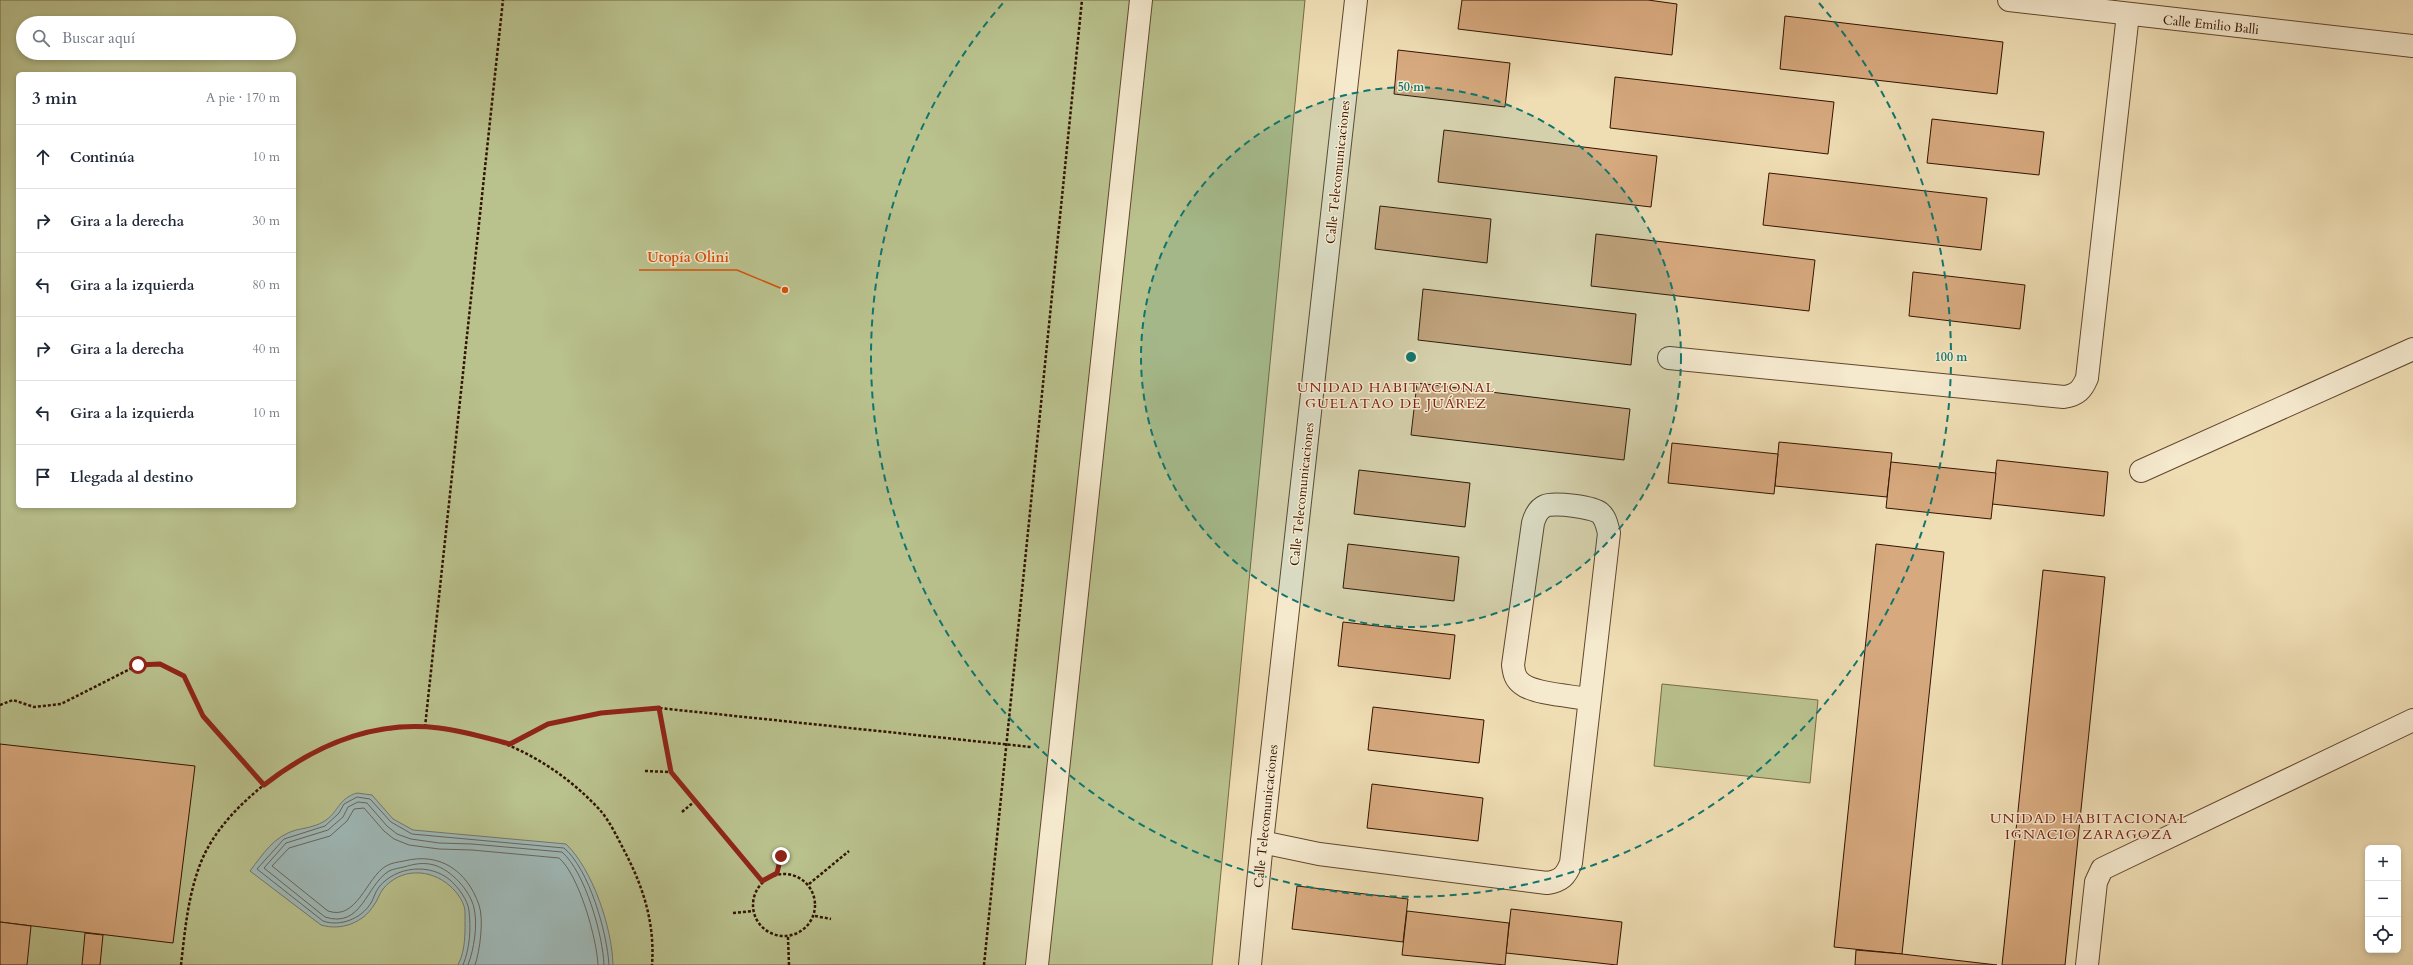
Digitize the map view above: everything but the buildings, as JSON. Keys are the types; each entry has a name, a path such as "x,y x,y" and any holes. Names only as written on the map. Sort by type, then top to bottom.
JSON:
{"street":[{"path":"1037,965 1141,0"},
{"name":"Calle Telecomunicaciones","path":"1250,965 1262,842 1356,0"},
{"name":"Calle Emilio Balli","path":"2009,0 2413,46"},
{"path":"1669,358 2056,396 2075,395 2083,388 2087,378 2128,14"},
{"path":"2141,471 2413,349"},
{"path":"1262,842 1319,854 1547,883 1558,881 1566,874 1571,863 1588,699 1609,533 1607,522 1600,513 1590,509 1557,504 1546,506 1537,512 1533,523 1513,665 1515,676 1522,684 1531,689 1588,699"},
{"path":"2087,965 2096,882 2102,869 2413,720"}],"path":[{"path":"425,727 503,0"},
{"path":"984,965 1082,0"},
{"path":"0,705 13,700 34,707 61,704 138,665 160,664 184,676 203,716 264,785"},
{"path":"510,744 548,724 601,713 659,708 1006,743 1060,751"},
{"path":"659,708 671,772 762,881"},
{"path":"181,965 190,899 202,862 230,815 286,768 306,756 350,736 375,730 425,727 440,728 510,744 540,762 573,786 600,810 628,858 643,895 649,914 654,942 652,965"},
{"path":"645,771 671,772"},
{"path":"682,812 695,801"},
{"path":"809,884 849,851"},
{"path":"777,873 781,856"},
{"path":"777,873 794,874 809,884 816,899 815,916 804,930 788,937 773,935 760,925 753,911 754,895 762,881 777,873"},
{"path":"733,913 753,911"},
{"path":"815,916 831,919"},
{"path":"788,937 789,965"}],"green space":[{"path":"0,0 1305,0 1212,965 0,965"},
{"path":"1662,684 1818,700 1810,783 1654,766"}],"water":[{"path":"357,793 372,795 393,819 413,830 566,844 576,855 585,869 599,900 609,934 613,965 458,965 461,959 464,940 465,910 463,902 450,886 433,876 415,873 398,877 383,889 375,903 364,917 344,926 329,927 321,925 250,871 275,841 288,833 323,822 332,815 342,802"}],"place":[{"name":"Utopía Olini","path":"785,290"}],"district":[{"name":"UNIDAD HABITACIONAL GUELATAO DE JUÁREZ","path":"1396,396"},
{"name":"UNIDAD HABITACIONAL IGNACIO ZARAGOZA","path":"2089,826"}],"route":[{"path":"138,665 160,664 184,676 203,716 264,785 286,768 324,747 350,736 375,730 425,727 440,728 510,744 548,724 601,713 659,708 671,772 762,881 777,873 781,856"}]}
